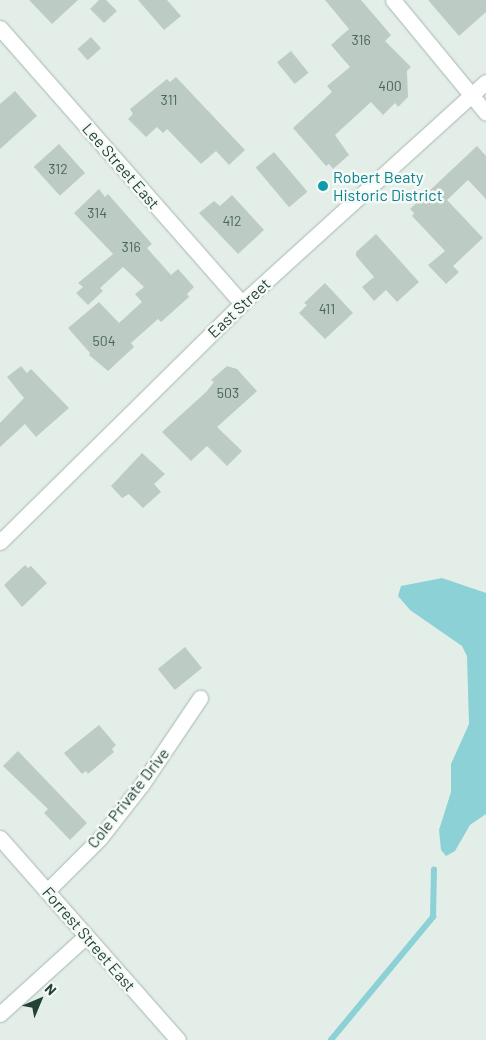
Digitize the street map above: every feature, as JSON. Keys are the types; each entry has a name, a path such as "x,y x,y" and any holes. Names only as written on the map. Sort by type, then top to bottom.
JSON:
{"street":[{"path":"393,0 486,113"},
{"name":"Lee Street East","path":"0,28 242,303"},
{"name":"East Street","path":"0,542 242,303 486,82"},
{"name":"Cole Private Drive","path":"47,891 100,838 142,784 200,698"},
{"name":"Forrest Street East","path":"0,838 178,1040"},
{"path":"0,1014 86,936"}],"water":[{"path":"442,578 486,593 486,814 470,825 455,851 446,856 441,850 439,830 451,792 451,764 469,724 467,656 462,646 410,610 398,596 401,586"}],"building":[{"path":"29,0 78,0 52,24"},
{"path":"99,0 106,0 117,11 104,23 90,9"},
{"path":"138,0 167,0 181,16 164,30"},
{"path":"325,0 361,0 391,35 385,41 411,67 407,71 408,97 398,107 395,103 383,115 371,102 335,135 349,155 333,169 329,164 326,166 293,128 332,92 327,86 350,67 331,45 349,29"},
{"path":"428,0 486,0 486,12 459,36"},
{"path":"91,37 101,48 88,60 78,49"},
{"path":"291,51 309,73 295,84 277,62"},
{"path":"176,77 245,150 229,165 216,151 201,164 167,129 163,133 157,127 146,137 128,119 133,114 130,109 167,79 170,82"},
{"path":"15,91 37,116 0,149 0,104"},
{"path":"59,144 85,173 60,196 34,167"},
{"path":"477,146 486,156 486,199 468,180 447,200 483,238 453,266 459,272 446,284 428,265 445,251 412,216 414,213 410,209"},
{"path":"274,152 307,192 289,207 256,167"},
{"path":"99,189 105,197 108,194 152,244 147,248 171,275 178,269 194,287 187,294 189,297 161,322 158,319 131,343 134,347 108,371 89,355 90,353 68,328 99,302 119,323 142,302 135,294 144,287 123,267 100,288 103,291 88,305 76,293 83,287 78,283 113,254 74,213"},
{"path":"232,195 264,230 238,254 199,213 214,201 220,206"},
{"path":"376,234 419,282 397,302 386,290 374,301 362,287 374,277 356,256 356,252"},
{"path":"325,283 353,313 325,339 299,313 307,305 304,303"},
{"path":"21,366 27,373 31,369 69,408 36,437 25,424 0,447 0,423 24,398 7,377"},
{"path":"227,366 237,369 257,391 217,427 242,451 227,466 207,446 191,461 162,432 206,392 214,382 211,380"},
{"path":"142,453 165,474 154,484 161,492 143,508 129,494 122,498 111,486"},
{"path":"25,565 28,568 31,566 47,583 22,607 4,585"},
{"path":"185,647 202,668 175,690 158,669"},
{"path":"99,725 116,745 112,749 114,752 88,774 86,771 82,774 64,753"},
{"path":"18,751 87,823 70,840 44,813 48,809 3,766"}],"waterway":[{"path":"331,1040 433,917 434,870"}],"place":[{"name":"Robert Beaty Historic District","path":"323,186"}]}
